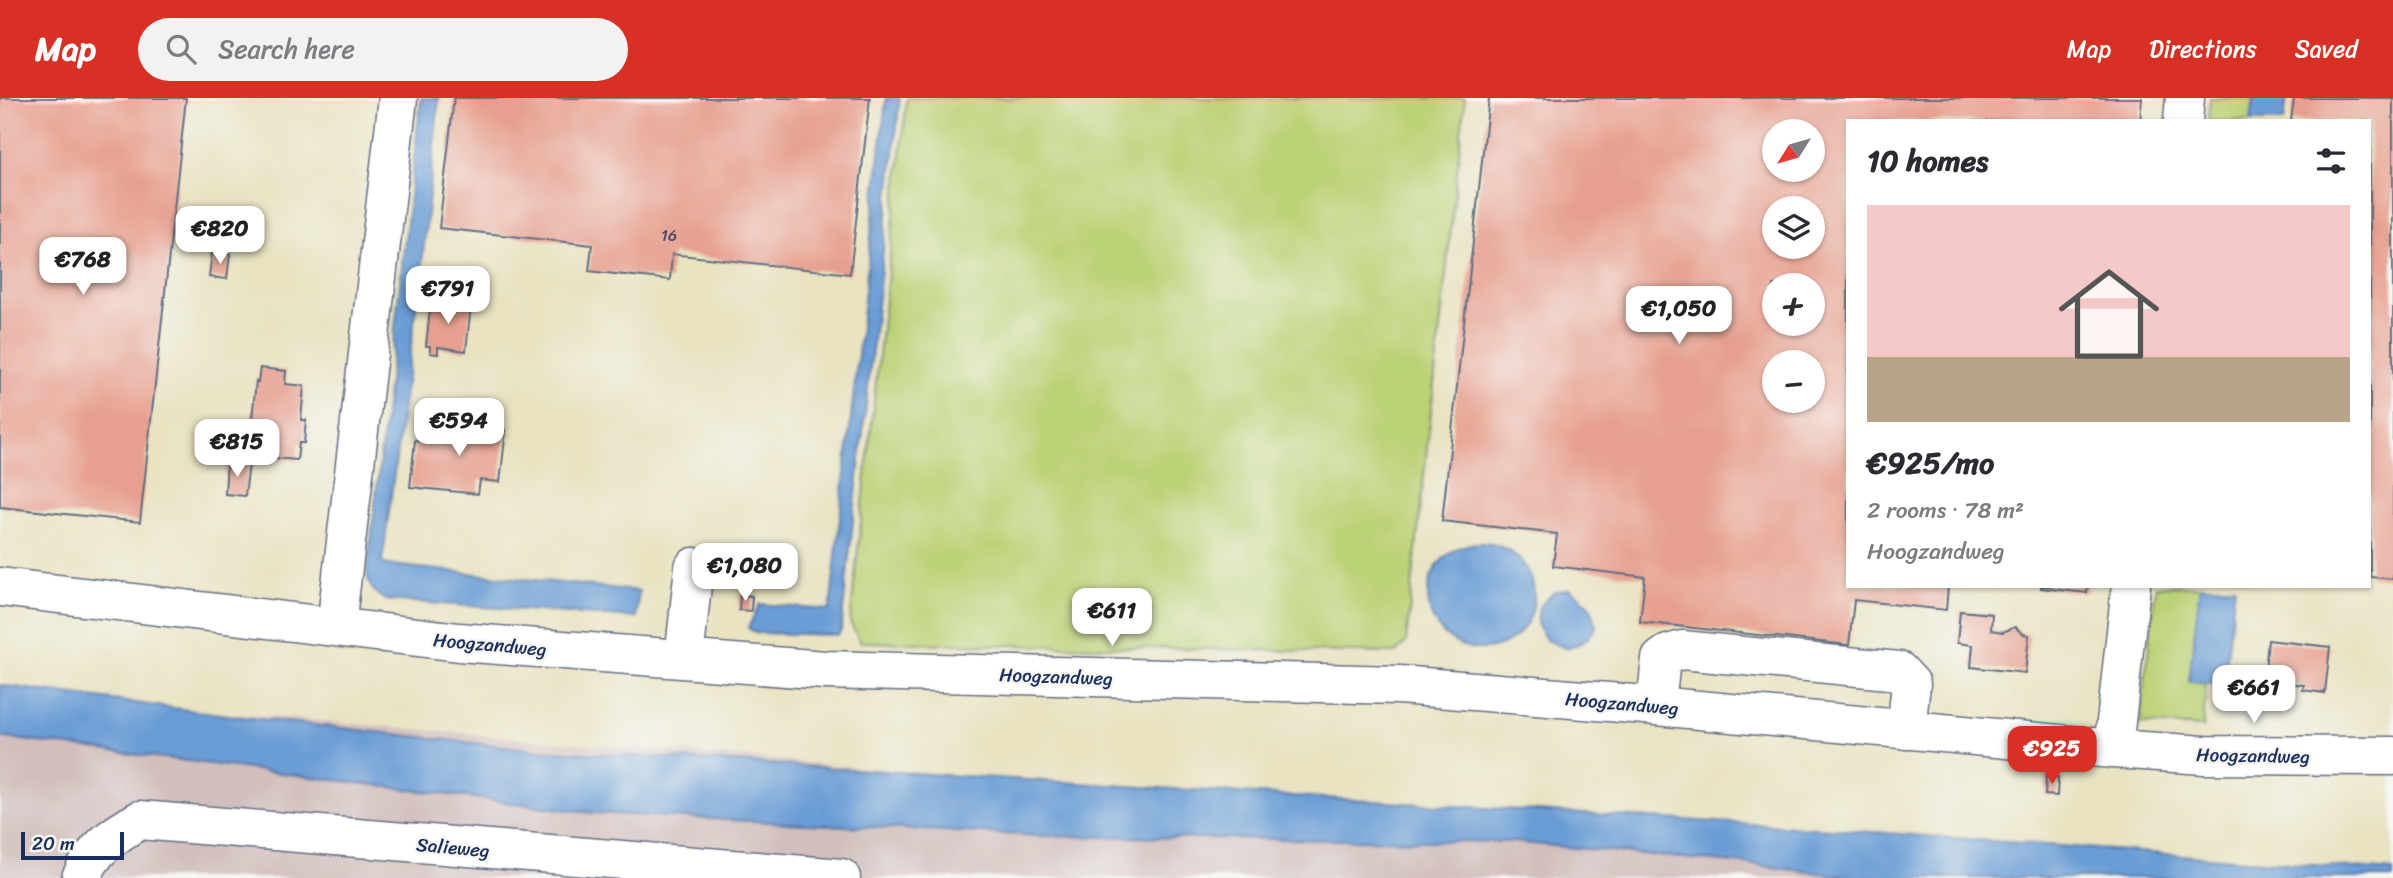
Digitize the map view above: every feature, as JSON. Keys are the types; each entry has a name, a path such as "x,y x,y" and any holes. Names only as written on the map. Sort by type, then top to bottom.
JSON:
{"street":[{"path":"336,627 398,98"},
{"path":"2183,119 2185,98"},
{"path":"684,659 694,567"},
{"name":"Hoogzandweg","path":"0,587 459,642 825,670 1399,685 1656,705 2113,749 2205,755 2393,756"},
{"path":"2113,749 2131,588"},
{"path":"1656,705 1661,659 1668,653 1682,650 1899,671 1911,684 1906,730"},
{"name":"Salieweg","path":"81,878 88,861 111,836 139,821 841,878"}],"shaded area":[{"path":"0,694 2159,878 0,878"}],"green space":[{"path":"907,98 1465,98 1406,642 1396,653 860,642 850,622"},
{"path":"2210,98 2254,98 2251,119 2208,119"},
{"path":"2156,588 2200,588 2189,681 2206,684 2203,727 2140,724"}],"water":[{"path":"421,98 439,98 422,263 382,564 639,591 636,618 385,600 369,583 367,574"},
{"path":"886,98 900,98 841,630 838,635 756,633 748,628 760,604 830,610"},
{"path":"2254,98 2287,98 2284,119 2251,119"},
{"path":"1481,543 1501,547 1518,559 1530,576 1534,596 1530,616 1518,633 1501,645 1481,649 1461,645 1444,633 1432,616 1428,596 1432,576 1444,559 1461,547"},
{"path":"2200,588 2235,588 2224,685 2189,682"},
{"path":"1569,589 1588,605 1594,615 1596,628 1585,641 1567,649 1546,640 1537,624 1539,607 1554,592"},
{"path":"0,685 241,717 537,750 1847,830 2393,871 2393,878 1858,878 1756,865 1512,842 1042,836 592,813 0,737"}],"building":[{"path":"0,98 186,98 140,522 0,507"},
{"path":"454,98 870,98 850,274 672,254 670,280 589,271 592,245 439,228"},
{"path":"1489,98 2142,98 2140,119 1846,119 1846,588 1948,588 1946,610 1854,600 1849,645 1640,622 1645,577 1553,566 1557,534 1442,521"},
{"path":"2294,98 2393,98 2393,579 2371,577 2371,119 2291,119"},
{"path":"212,252 230,254 227,279 209,277"},
{"path":"431,301 471,305 466,351 438,347 438,354 430,353 430,346 426,346"},
{"path":"260,368 286,371 285,384 304,386 301,420 306,420 304,443 299,443 297,460 248,456 256,381 258,382"},
{"path":"455,418 467,419 467,426 506,430 500,482 480,480 478,494 410,487 415,440 438,443 440,423 454,424"},
{"path":"227,462 249,464 245,496 225,494"},
{"path":"2041,588 2088,588 2087,593"},
{"path":"740,595 752,596 751,611 739,610"},
{"path":"1960,611 1992,614 1991,630 2003,632 2015,627 2023,634 2029,635 2025,673 1971,667 1973,645 1957,643"},
{"path":"2268,640 2330,647 2325,693 2303,690 2304,685 2264,680"},
{"path":"2046,776 2058,777 2057,796 2045,795"}]}
